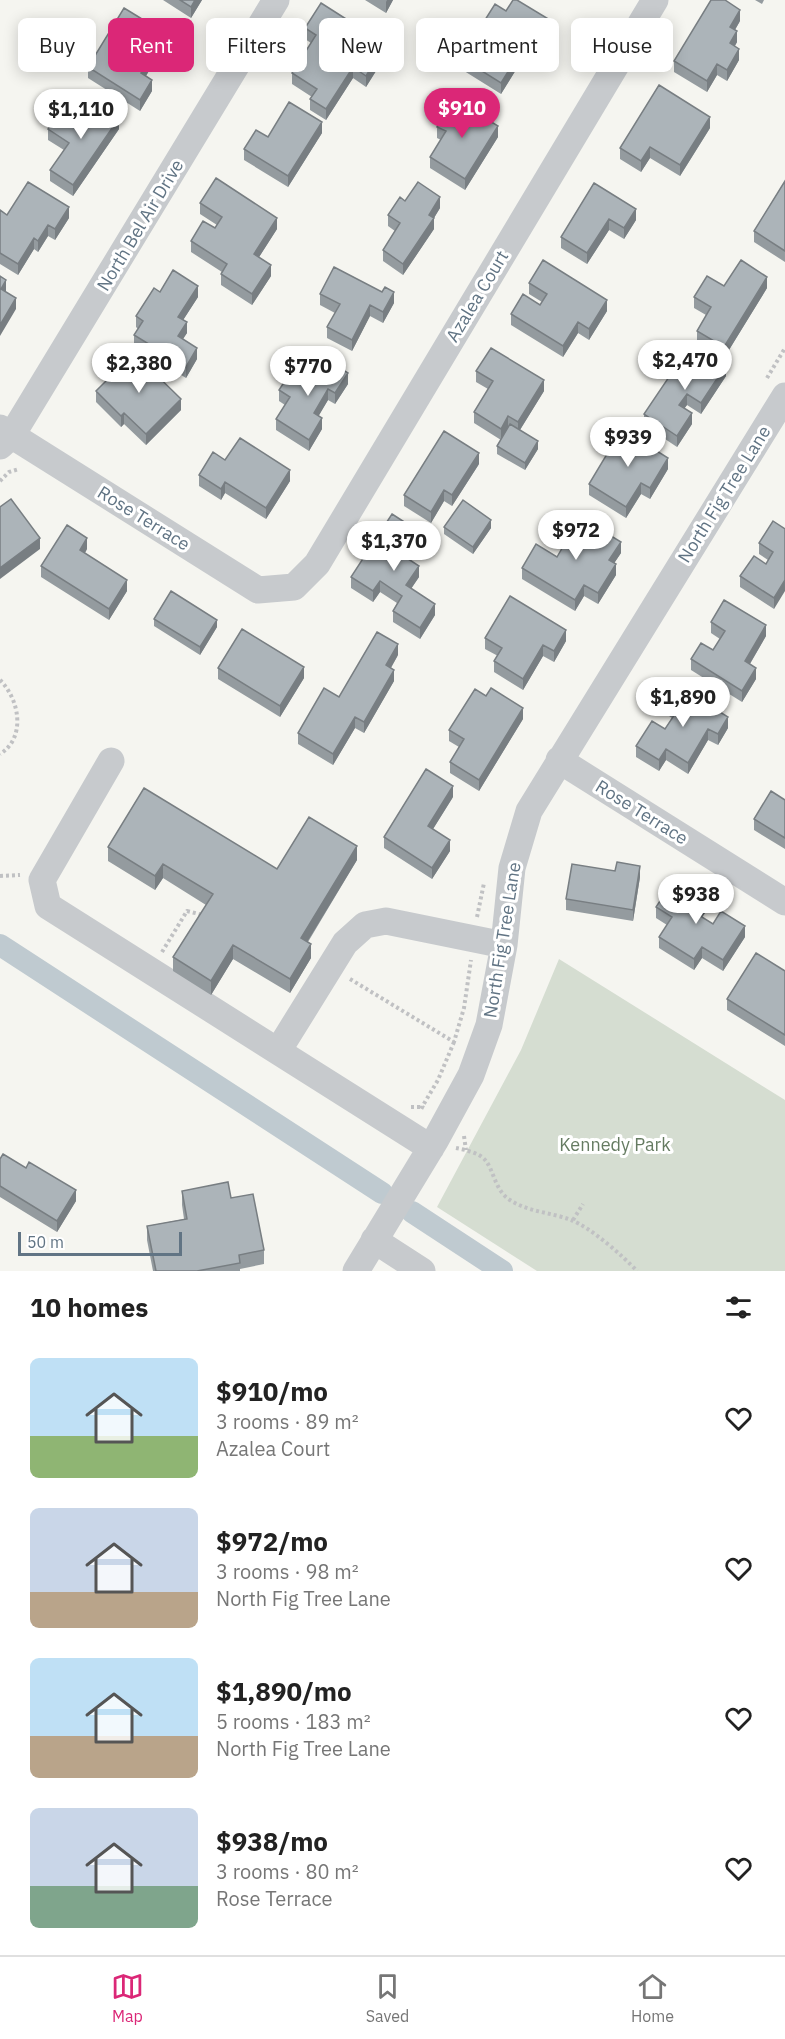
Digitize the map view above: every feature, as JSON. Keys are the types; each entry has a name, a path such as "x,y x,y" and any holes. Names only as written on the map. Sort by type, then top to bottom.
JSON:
{"street":[{"name":"North Bel Air Drive","path":"4,436 276,0"},
{"name":"Azalea Court","path":"294,587 317,564 655,0"},
{"name":"North Fig Tree Lane","path":"356,1271 433,1144 471,1075 489,1025 504,945 512,868 529,811 785,396"},
{"name":"Rose Terrace","path":"4,436 258,590 294,587"},
{"name":"Rose Terrace","path":"559,760 785,902"},
{"path":"111,761 42,880 48,906 278,1051 433,1144"},
{"path":"278,1051 345,943 365,925 386,921 504,945"},
{"path":"374,1240 423,1271"}],"path":[{"path":"0,481 9,472 27,469"},
{"path":"0,680 12,696 17,724 16,737 9,748 0,754"},
{"path":"0,876 27,875"},
{"path":"150,971 188,911 208,917"},
{"path":"405,1108 422,1107"},
{"path":"433,1144 477,1154 486,1161 493,1178 506,1197 530,1209 573,1220 620,1254 637,1271"},
{"path":"573,1220 583,1204"}],"green space":[{"name":"Kennedy Park","path":"559,959 785,1100 785,1271 537,1271 437,1207 521,1050"}],"building":[{"path":"180,0 195,0 191,7"},
{"path":"513,0 517,0 547,18 486,18 495,4 506,11"},
{"path":"711,0 725,0 740,10 730,27 737,31 730,43 739,49 727,70 717,64 707,81 674,61"},
{"path":"321,3 345,18 319,18 319,72 350,72 326,109 310,99 317,89 292,73 307,72 307,49 316,35 307,29 307,25"},
{"path":"124,8 140,18 118,18"},
{"path":"108,34 108,72 142,72 152,80 140,100 96,72 96,54"},
{"path":"483,72 508,72 501,83"},
{"path":"659,85 710,117 680,165 650,147 641,161 620,148"},
{"path":"454,99 498,126 465,179 430,157 446,131 437,127"},
{"path":"94,102 119,118 73,185 50,170 69,143 48,129 61,110 80,122"},
{"path":"289,102 322,122 288,176 244,149 256,130 268,137"},
{"path":"216,178 277,218 254,254 271,265 252,294 221,274 227,264 191,241 203,221 215,228 222,217 200,203"},
{"path":"785,181 785,251 754,231"},
{"path":"28,182 69,207 55,229 48,225 38,241 34,238 18,264 0,253 0,210 7,215"},
{"path":"418,182 440,197 429,215 434,218 403,264 383,250 400,223 388,215 400,197 405,201"},
{"path":"594,183 636,209 624,228 609,219 587,253 561,237"},
{"path":"543,260 607,300 589,329 578,322 563,346 511,314 523,294 540,305 547,294 529,283"},
{"path":"741,260 767,277 724,347 697,331 711,307 694,297 707,276 724,286"},
{"path":"334,267 382,292 385,287 394,292 383,312 370,305 352,340 327,327 340,304 320,294"},
{"path":"173,270 198,286 178,317 187,322 178,336 197,348 186,367 134,335 143,321 136,316 154,288 160,292"},
{"path":"0,276 6,280 1,289 16,298 0,325"},
{"path":"700,347 726,365 701,403 687,394 679,405 692,413 677,436 644,414 677,365 684,370"},
{"path":"491,348 544,380 518,422 508,416 501,429 474,412 493,381 476,371"},
{"path":"134,353 181,399 146,434 124,413 121,416 96,391"},
{"path":"326,359 348,373 335,393 328,389 314,413 322,418 309,440 276,419 290,397 279,390 295,365 315,378"},
{"path":"510,424 538,441 525,463 497,446"},
{"path":"622,429 668,458 650,488 641,483 626,507 589,484"},
{"path":"444,431 479,453 452,495 444,490 431,512 404,495"},
{"path":"240,438 290,470 266,508 225,482 221,489 199,475 213,452 225,460"},
{"path":"11,499 40,538 0,568 0,507"},
{"path":"463,500 491,520 473,547 444,527"},
{"path":"392,514 409,525 393,549 419,566 406,585 435,604 420,628 393,611 402,596 380,581 373,591 351,577"},
{"path":"580,517 621,542 609,560 616,564 598,593 584,585 575,600 522,568 536,544 557,557"},
{"path":"773,521 785,529 785,580 774,598 740,576 754,556 766,564 773,552 759,543"},
{"path":"67,525 87,538 80,550 127,580 109,609 41,566"},
{"path":"171,591 217,620 200,647 154,619"},
{"path":"510,596 566,630 554,651 543,645 523,679 494,661 502,648 485,638"},
{"path":"724,600 766,625 745,661 756,668 742,691 691,659 701,643 713,650 725,631 711,622"},
{"path":"242,629 304,667 280,706 218,668"},
{"path":"377,632 398,644 386,665 394,670 364,722 355,717 333,754 298,733 324,688 339,697"},
{"path":"680,687 728,717 718,734 708,729 688,763 666,749 659,760 636,746 652,721 665,729 677,711 669,705"},
{"path":"491,688 523,708 479,780 450,762 464,739 449,730 475,689 486,696"},
{"path":"426,769 453,786 428,826 450,840 432,868 384,837"},
{"path":"144,788 277,869 309,817 357,846 301,938 311,944 290,979 233,945 211,981 173,957 213,894 163,864 155,876 108,847"},
{"path":"771,791 785,800 785,838 754,819"},
{"path":"617,862 640,866 633,910 566,899 572,864 615,871"},
{"path":"673,881 705,902 697,914 713,924 721,911 745,926 723,960 702,947 694,959 659,937 672,917 656,907"},
{"path":"756,953 785,971 785,1035 727,999"},
{"path":"3,1154 26,1168 29,1162 76,1190 57,1221 0,1186 0,1159"},
{"path":"228,1182 231,1198 253,1194 264,1250 239,1255 240,1263 197,1271 156,1271 147,1226 187,1219 182,1191"}],"waterway":[{"path":"0,945 382,1193"},
{"path":"412,1212 502,1271"}]}
